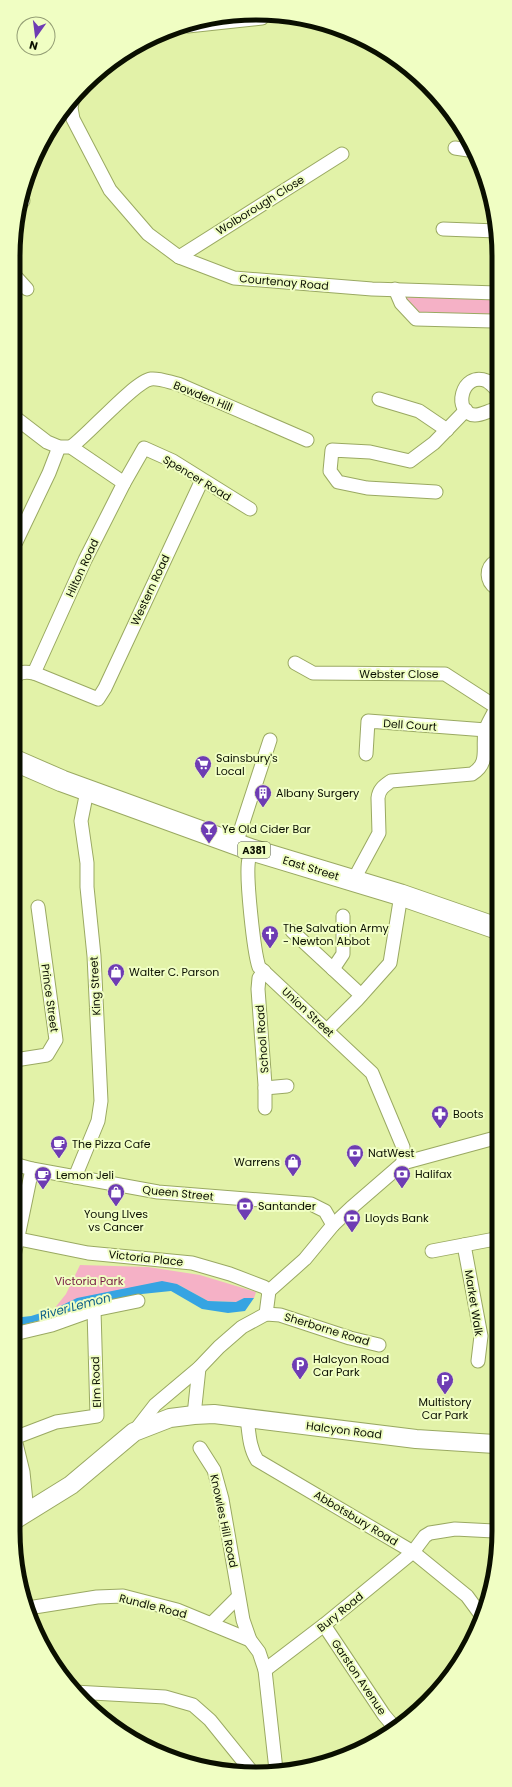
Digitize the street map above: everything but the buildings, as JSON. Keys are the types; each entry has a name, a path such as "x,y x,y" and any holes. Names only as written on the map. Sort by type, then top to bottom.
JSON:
{"main road":[{"name":"East Street","path":"20,763 87,791 244,847 401,895 492,927"},
{"name":"Halcyon Road","path":"20,1516 71,1485 134,1432 170,1418 214,1414 416,1439 492,1444"}],"street":[{"name":"Courtenay Road","path":"71,109 73,120 110,190 148,234 179,257 234,278 372,289 492,293"},
{"path":"455,148 467,150"},
{"name":"Wolborough Close","path":"179,257 342,154"},
{"path":"443,229 490,231"},
{"path":"20,282 26,289"},
{"path":"395,289 400,302 416,319 492,321"},
{"name":"Bowden Hill","path":"65,447 80,440 123,398 150,379 157,379 178,384 306,440"},
{"path":"492,386 487,381 474,380 465,386 462,399 462,404 466,410 474,415 492,411"},
{"path":"379,399 419,411 446,430"},
{"path":"436,492 367,488 338,482 330,471 332,450 370,452 410,461 434,443 466,410"},
{"path":"20,421 47,442 65,447 124,483"},
{"path":"20,534 49,472 65,447"},
{"name":"Hilton Road","path":"34,673 85,560 124,483 144,448"},
{"name":"Spencer Road","path":"144,448 173,461 250,509"},
{"name":"Western Road","path":"34,673 98,699 105,688 202,480"},
{"path":"492,564 488,570 488,578 492,585"},
{"name":"Webster Close","path":"295,663 313,673 445,674 492,705"},
{"path":"20,673 34,673"},
{"name":"Webster Close","path":"353,881 379,833 378,792 391,781 472,774 483,766 486,730 492,717"},
{"name":"Dell Court","path":"366,754 368,721 486,730"},
{"name":"Union Street","path":"270,740 244,847 249,859 249,880 257,961 264,971 372,1073 403,1147 403,1163"},
{"name":"King Street","path":"75,1177 98,1121 101,1101 94,956 86,887 87,863 81,821 87,791"},
{"path":"327,1030 362,995 390,962 401,895"},
{"name":"Prince Street","path":"20,1059 47,1055 56,1040 38,907"},
{"path":"333,969 344,954 343,916"},
{"path":"292,931 362,995"},
{"name":"School Road","path":"264,971 259,978 258,989 265,1108"},
{"path":"265,1088 287,1086"},
{"path":"134,1432 156,1405 199,1368 242,1327 266,1314 269,1291 305,1259 333,1225 350,1208 403,1163 492,1139"},
{"name":"Queen Street","path":"20,1166 158,1192 311,1204 325,1211 333,1225"},
{"path":"20,1222 32,1169"},
{"name":"Victoria Place","path":"20,1240 88,1253 192,1263 230,1274 269,1291"},
{"path":"432,1251 492,1240"},
{"name":"Market Walk","path":"464,1245 481,1336 478,1361"},
{"path":"20,1333 52,1325 94,1310 138,1301"},
{"name":"Elm Road","path":"20,1436 56,1422 97,1416 94,1310"},
{"name":"Sherborne Road","path":"266,1314 280,1315 350,1338 378,1345"},
{"path":"194,1415 199,1368"},
{"name":"Abbotsbury Road","path":"247,1418 249,1437 257,1460 413,1552 466,1596 478,1611"},
{"name":"Knowles Hill Road","path":"200,1448 214,1470 222,1499 238,1597 250,1640 259,1652 265,1670 276,1766"},
{"path":"20,1461 23,1472 20,1516"},
{"name":"Bury Road","path":"265,1670 324,1625 413,1552 425,1536 439,1530 455,1529 492,1531"},
{"name":"Rundle Road","path":"33,1607 97,1597 123,1596 177,1610 250,1640"},
{"path":"211,1624 238,1597"},
{"name":"Garston Avenue","path":"324,1625 392,1724"},
{"path":"84,1692 165,1697 193,1706 210,1720 248,1766"}],"green space":[{"path":"404,295 492,300 492,315 420,314 405,302"},
{"name":"Victoria Park","path":"80,1265 148,1267 200,1275 256,1292 254,1298 244,1298 237,1302 208,1301 177,1284 148,1284 54,1309 66,1294"}],"water":[{"name":"River Lemon","path":"162,1281 177,1284 208,1301 236,1302 244,1298 254,1298 245,1311 228,1313 202,1309 171,1291 142,1294 20,1325 20,1317 31,1316 54,1309 77,1298"}],"place":[{"name":"Sainsbury's Local","path":"203,779"},
{"name":"Albany Surgery","path":"263,808"},
{"name":"Ye Old Cider Bar","path":"209,844"},
{"name":"The Salvation Army - Newton Abbot","path":"270,949"},
{"name":"Walter C. Parson","path":"116,987"},
{"name":"Boots","path":"440,1129"},
{"name":"The Pizza Cafe","path":"59,1159"},
{"name":"NatWest","path":"355,1168"},
{"name":"Warrens","path":"293,1177"},
{"name":"Halifax","path":"402,1189"},
{"name":"Lemon Jeli","path":"43,1190"},
{"name":"Young LIves vs Cancer","path":"116,1207"},
{"name":"Santander","path":"245,1221"},
{"name":"Lloyds Bank","path":"352,1233"},
{"name":"Halcyon Road Car Park","path":"300,1380"},
{"name":"Multistory Car Park","path":"445,1395"}]}
